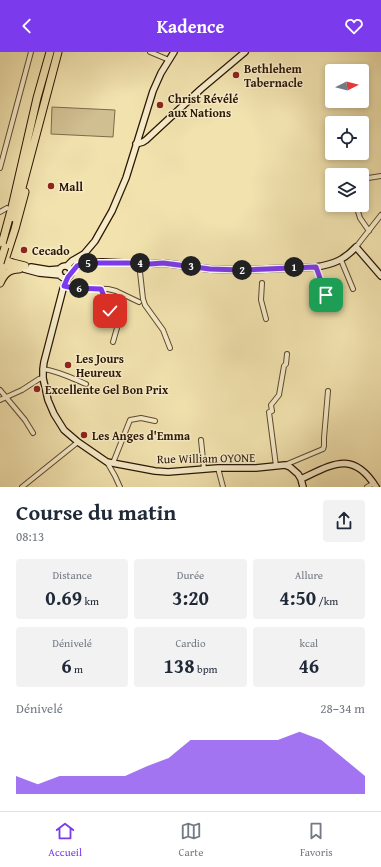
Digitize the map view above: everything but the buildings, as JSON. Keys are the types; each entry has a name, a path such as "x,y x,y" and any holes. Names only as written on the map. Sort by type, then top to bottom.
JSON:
{"highway":[{"path":"0,276 2,248 37,98 50,52"},
{"path":"2,248 58,52"},
{"path":"0,235 3,210 32,109 37,98"},
{"path":"2,262 13,236 23,204 44,112 45,100"},
{"path":"13,236 12,253 15,259 24,268"},
{"path":"2,262 13,263 24,268"},
{"path":"0,283 4,275 9,271 24,268"}],"street":[{"path":"0,168 1,157 31,52"},
{"path":"150,52 169,60"},
{"path":"77,266 84,254 95,241 112,211 126,178 153,91 161,73 174,52"},
{"path":"136,144 146,140 201,89 245,52"},
{"path":"369,178 381,176"},
{"path":"358,212 360,218 369,231"},
{"path":"64,274 77,266 87,263 163,263 210,269 241,270 316,267 327,265 341,260 356,247 381,215"},
{"path":"356,247 381,276"},
{"path":"24,268 39,273 64,274 71,270 67,266 72,261 84,254"},
{"path":"341,260 353,289"},
{"path":"139,263 145,305 163,330 170,348"},
{"path":"316,267 326,295"},
{"path":"64,274 64,288 108,289 116,291 139,302"},
{"path":"262,283 261,300 266,319"},
{"name":"Rue William OYONE","path":"64,288 43,369 43,378 48,400 54,414 64,430 78,442 107,462 149,470 168,472 218,468 256,468 285,465"},
{"path":"101,289 107,301 116,328 113,342"},
{"path":"276,466 269,412 272,411 271,405 279,395 287,354"},
{"path":"43,369 51,370 86,384"},
{"path":"0,400 22,390 38,379 43,378"},
{"path":"0,390 25,420 33,434"},
{"path":"285,465 323,449 328,391"},
{"path":"114,464 130,420 141,418 155,421"},
{"path":"201,440 204,469"},
{"path":"22,487 78,442"},
{"path":"107,462 120,487"},
{"path":"301,479 333,464 348,463 360,469 375,485 367,487"},
{"path":"285,465 294,470 301,479 303,487"},
{"path":"218,468 222,487"}],"shaded area":[{"path":"52,107 115,110 113,137 51,134"}],"place":[{"name":"Bethlehem Tabernacle","path":"236,75"},
{"name":"Christ Révélé aux Nations","path":"160,105"},
{"name":"Mall","path":"51,186"},
{"name":"Cecado","path":"24,250"},
{"name":"Les Jours Heureux","path":"68,365"},
{"name":"Excellente Gel Bon Prix","path":"37,389"},
{"name":"Les Anges d'Emma","path":"84,435"}],"route":[{"path":"110,311 101,289 73,288 64,286 68,277 77,266 83,263 102,262 150,264 163,263 210,269 241,270 316,267 326,295"}]}
